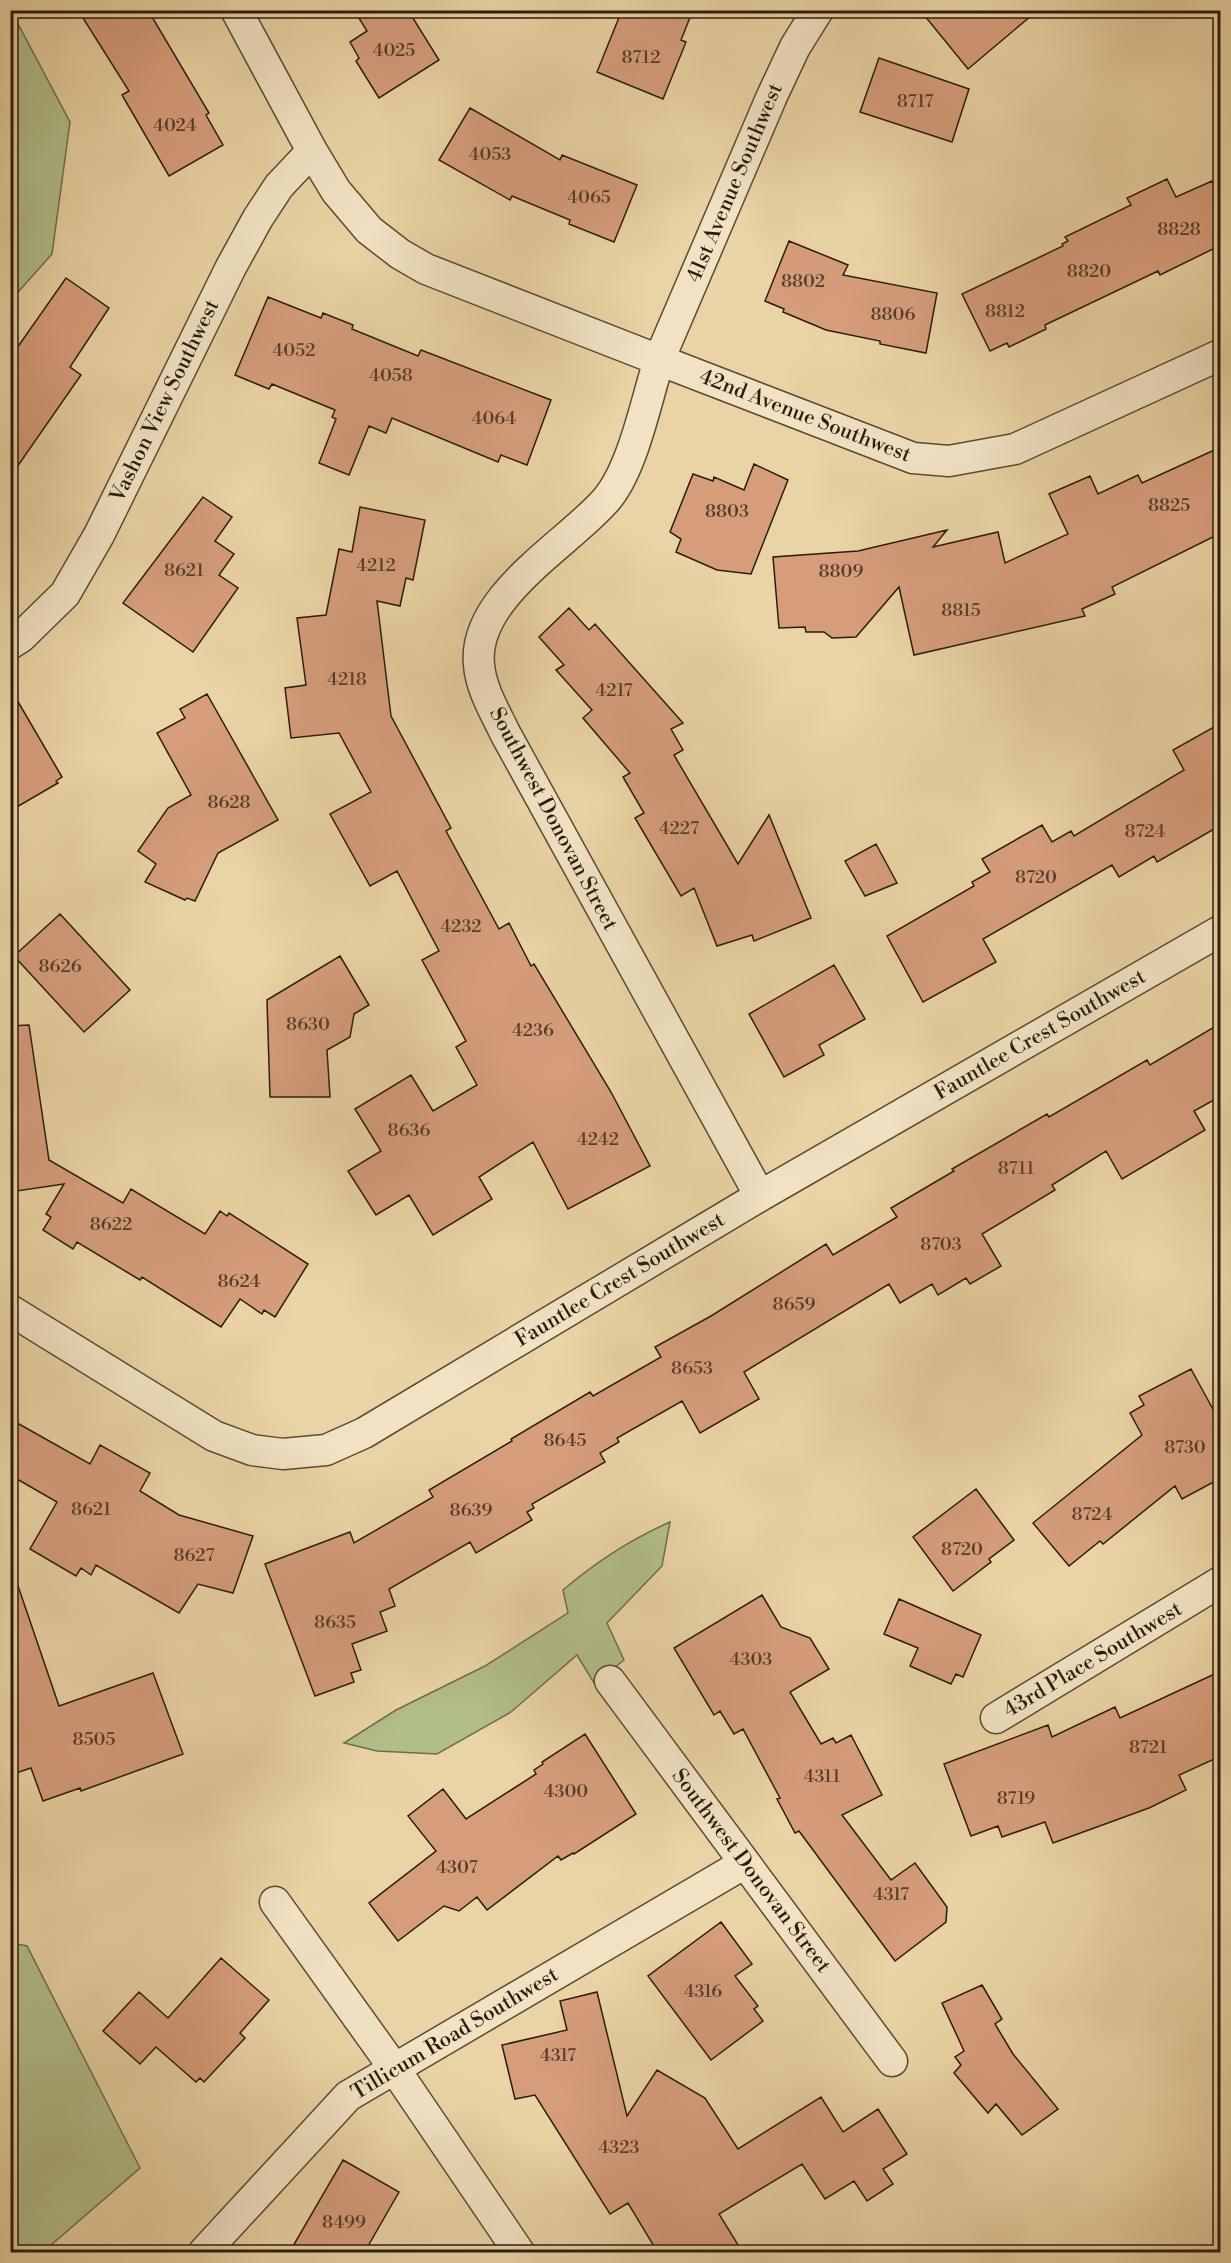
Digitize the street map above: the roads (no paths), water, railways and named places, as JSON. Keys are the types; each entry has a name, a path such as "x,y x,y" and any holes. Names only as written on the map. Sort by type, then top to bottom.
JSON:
{"street":[{"path":"236,10 336,191 369,230 400,254 426,269 659,360"},
{"name":"41st Avenue Southwest","path":"659,360 772,96 795,47 819,10"},
{"name":"Vashon View Southwest","path":"10,644 65,594 99,535 226,277 258,218 279,186 312,151"},
{"name":"42nd Avenue Southwest","path":"659,360 913,458 949,461 1015,449 1221,355"},
{"name":"Southwest Donovan Street","path":"659,360 626,469 606,500 520,579 495,609 481,637 479,665 488,698 505,733 760,1196"},
{"name":"Fauntlee Crest Southwest","path":"10,1310 214,1436 252,1450 283,1454 326,1450 382,1422 760,1196 1221,931"},
{"name":"43rd Place Southwest","path":"996,1718 1221,1582"},
{"name":"Southwest Donovan Street","path":"610,1681 892,2061"},
{"name":"Tillicum Road Southwest","path":"204,2253 348,2096 745,1863"},
{"path":"275,1902 394,2068 519,2253"}]}
